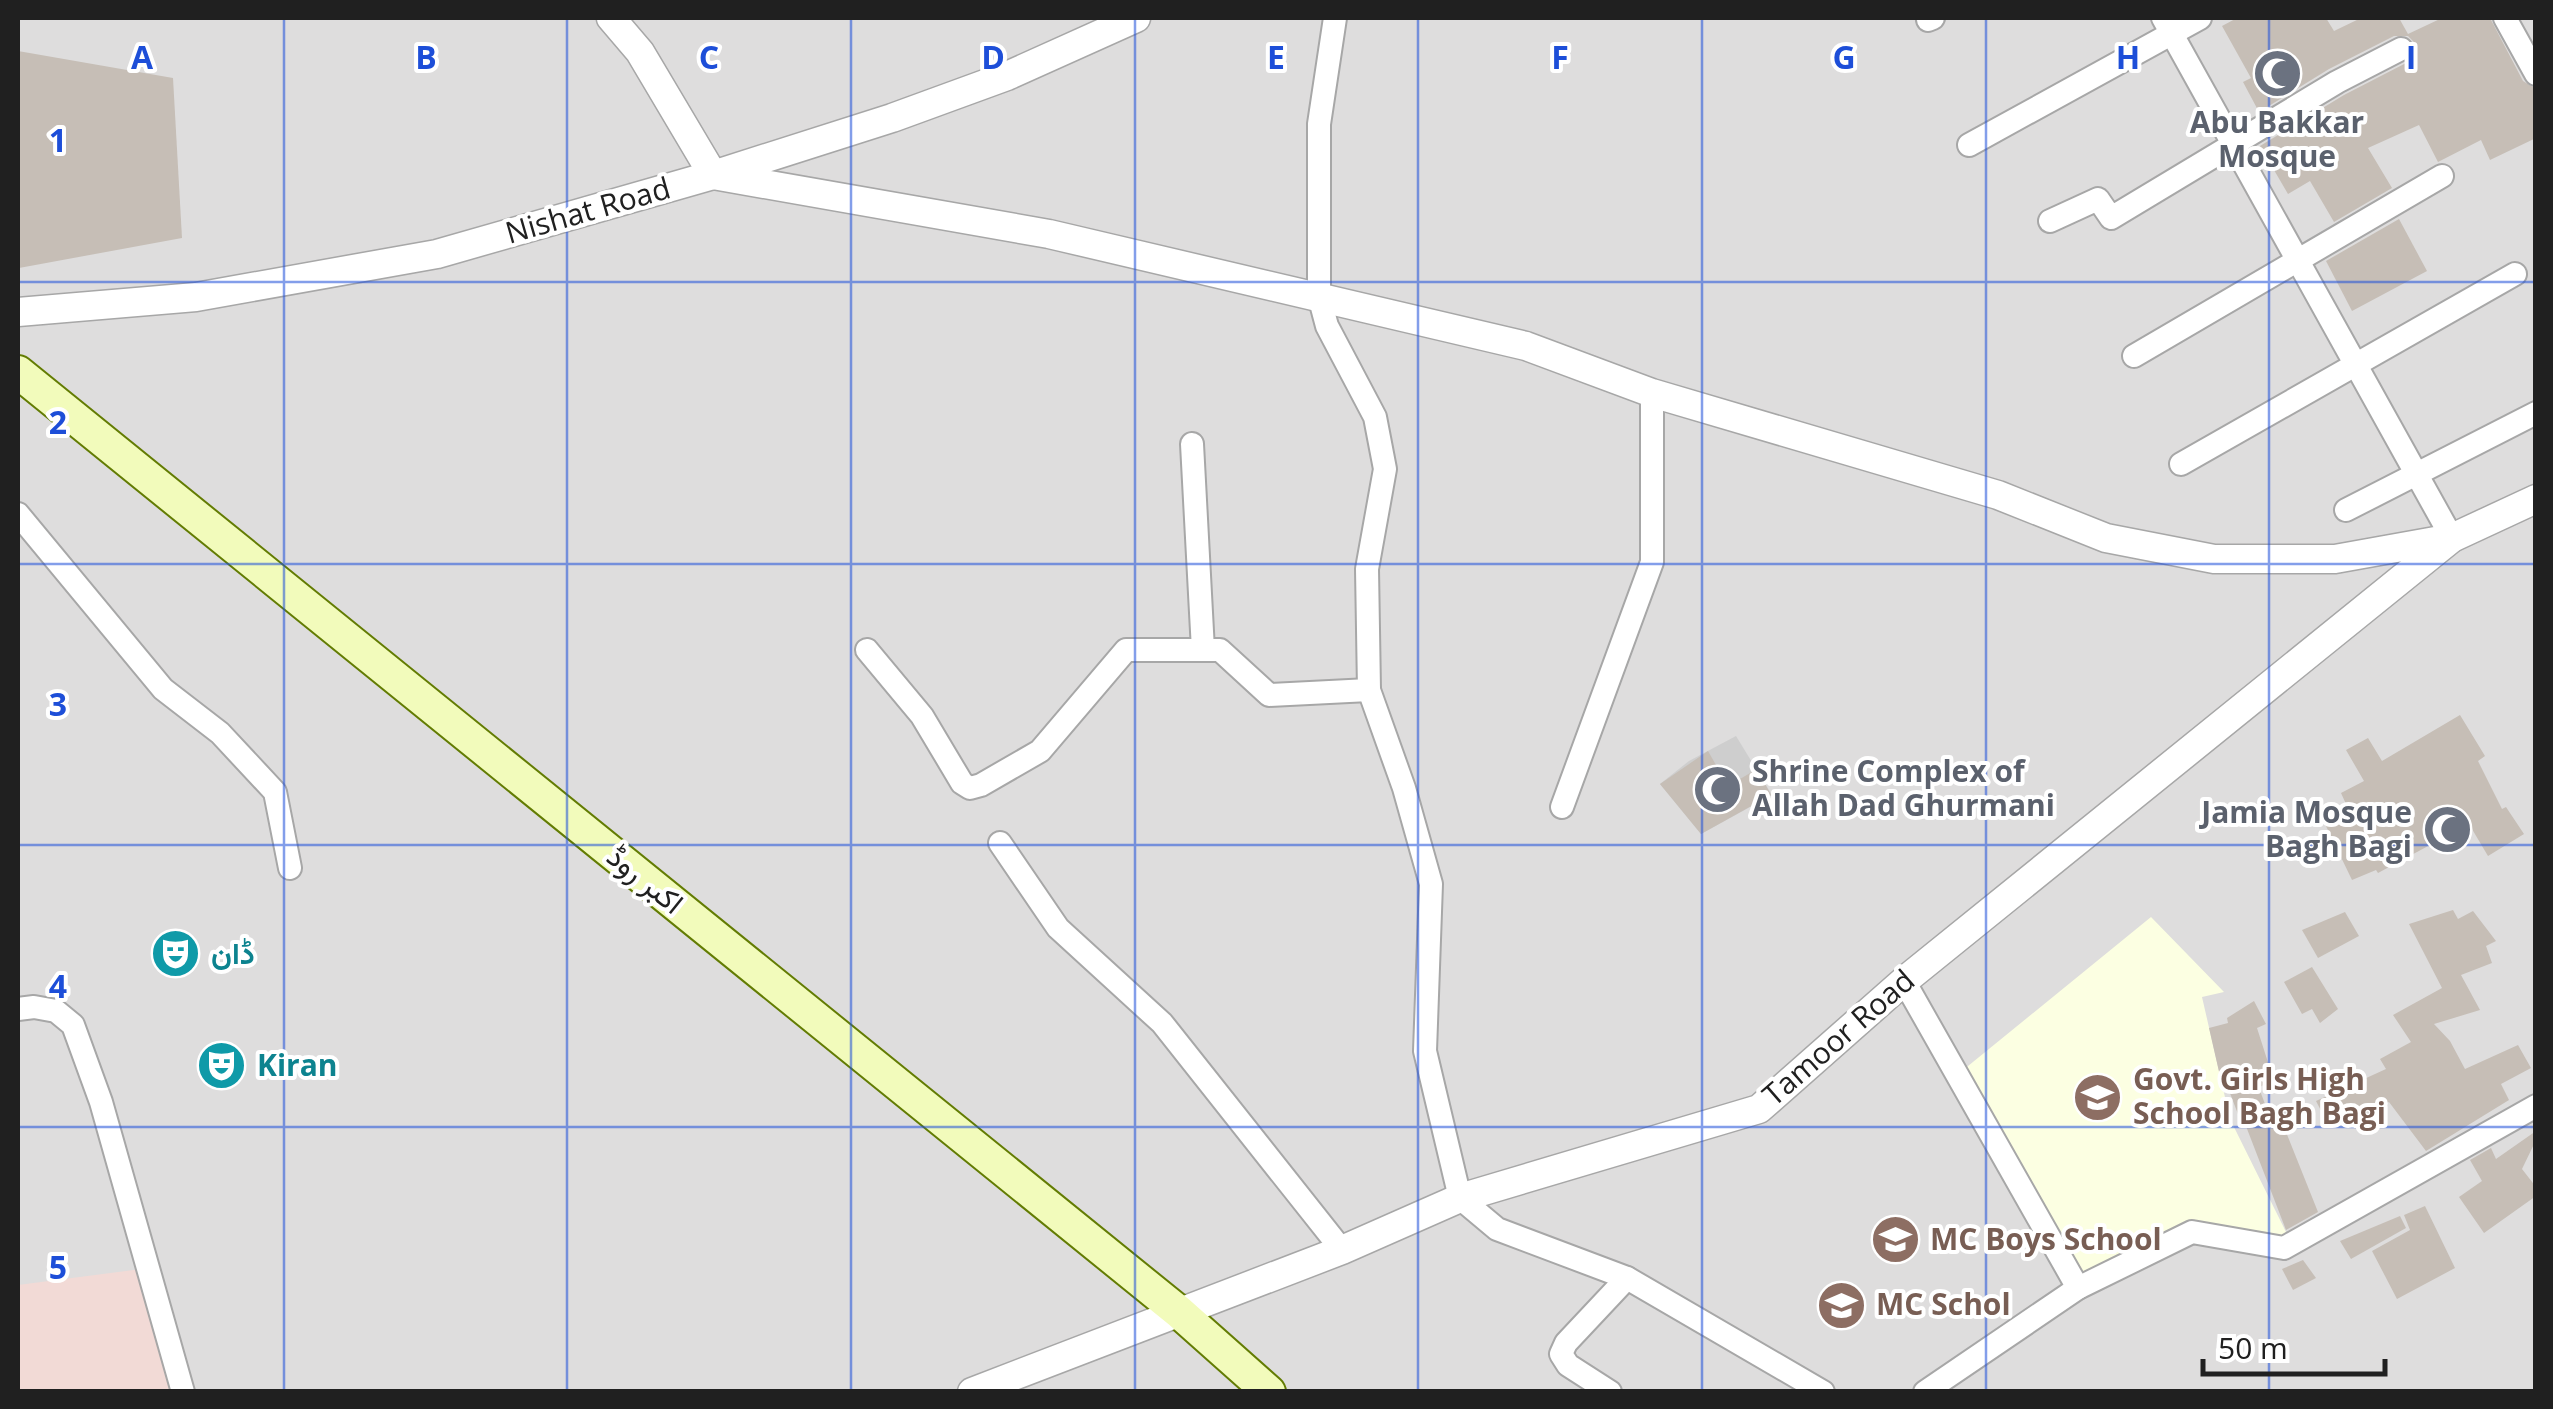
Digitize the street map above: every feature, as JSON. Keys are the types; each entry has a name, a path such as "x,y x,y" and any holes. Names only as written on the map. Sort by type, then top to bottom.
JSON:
{"main road":[{"name":"اکبر روڈ","path":"18,372 1179,1312 1270,1392"}],"street":[{"path":"611,18 640,52 714,174 1048,234 1526,346 1652,393 1998,495 2106,538 2214,559 2335,559 2452,538 2168,26"},
{"name":"Nishat Road","path":"18,312 196,298 437,254 892,118 990,82 1136,18"},
{"path":"1335,18 1319,124 1319,296 1327,326 1375,417 1385,469 1367,570 1370,690 1404,788 1431,884 1424,1051 1460,1198 1497,1229 1626,1278 1823,1392"},
{"path":"1970,145 2168,26 2200,18"},
{"path":"2505,18 2536,74"},
{"path":"2050,221 2098,199 2111,218 2338,82 2401,49"},
{"path":"2134,356 2442,176"},
{"path":"2180,464 2516,274"},
{"path":"1562,807 1652,562 1652,393"},
{"path":"2346,510 2536,413"},
{"path":"1192,444 1203,650"},
{"name":"Tamoor Road","path":"972,1392 1342,1250 1460,1198 1759,1109 1904,980 2452,538 2536,499"},
{"path":"18,514 164,689 220,733 274,792 290,868"},
{"path":"868,650 922,716 962,782 970,788 1040,752 1126,650 1220,650 1270,695 1370,690"},
{"path":"1000,843 1058,928 1162,1023 1342,1250"},
{"path":"1904,980 2078,1288"},
{"path":"18,1008 34,1006 56,1011 73,1025 101,1102 183,1392"},
{"path":"1926,1392 2078,1288 2192,1232 2284,1248 2536,1106"},
{"path":"1610,1392 1568,1365 1561,1354 1566,1343 1626,1278"}],"shaded area":[{"path":"18,18 2535,18 2535,1391 18,1391"},
{"name":"Shrine Complex of Allah Dad Ghurmani","path":"1736,736 1772,795 1701,834 1660,784 1689,761"},
{"name":"Govt. Girls High School Bagh Bagi","path":"2151,917 2224,992 2202,997 2230,1119 2292,1244 2192,1232 2078,1288 1957,1075"},
{"path":"149,1268 183,1391 18,1391 18,1285"}],"building":[{"path":"2237,18 2326,18 2334,31 2361,18 2399,18 2408,34 2442,18 2490,18 2523,81 2536,89 2536,138 2490,160 2481,140 2438,162 2419,125 2368,148 2392,188 2334,222 2310,181 2288,194 2260,146 2408,62 2414,56 2415,43 2408,36 2394,36 2329,69 2259,112 2243,82 2251,78 2222,26"},
{"path":"18,51 173,78 182,238 19,268"},
{"path":"2399,219 2427,271 2352,311 2326,261"},
{"path":"2460,715 2485,756 2478,761 2502,809 2506,807 2524,834 2488,856 2469,824 2378,873 2376,870 2352,880 2325,824 2330,822 2325,814 2346,804 2341,793 2364,781 2346,750 2368,738 2382,761"},
{"name":"Shrine Complex of Allah Dad Ghurmani","path":"1708,751 1728,786 1757,769 1771,795 1701,834 1660,784"},
{"path":"2453,910 2458,919 2473,911 2496,941 2486,946 2492,963 2461,975 2480,1010 2434,1024 2450,1041 2465,1069 2518,1045 2531,1068 2501,1084 2509,1100 2426,1151 2389,1102 2330,1128 2316,1101 2386,1069 2380,1059 2411,1042 2393,1015 2442,988 2409,924"},
{"path":"2345,912 2359,936 2318,958 2302,930"},
{"path":"2312,967 2338,1009 2320,1023 2312,1009 2302,1014 2284,982"},
{"path":"2254,1001 2266,1024 2257,1028 2273,1078 2259,1088 2271,1120 2280,1117 2318,1212 2286,1230 2244,1121 2241,1122 2223,1075 2220,1076 2209,1028 2228,1023 2227,1018"},
{"path":"2536,1131 2536,1140 2522,1169 2536,1187 2536,1196 2484,1233 2459,1197 2482,1181 2470,1160 2491,1148 2496,1159"},
{"path":"2425,1206 2455,1268 2397,1299 2372,1251 2410,1230 2404,1215"},
{"path":"2400,1216 2406,1228 2351,1259 2340,1241"},
{"path":"2303,1260 2316,1278 2293,1290 2282,1269"}],"place":[{"name":"Abu Bakkar Mosque","path":"2277,74"},
{"name":"Shrine Complex of Allah Dad Ghurmani","path":"1717,789"},
{"name":"Jamia Mosque Bagh Bagi","path":"2447,830"},
{"name":"ڈان","path":"176,954"},
{"name":"Kiran","path":"222,1066"},
{"name":"Govt. Girls High School Bagh Bagi","path":"2098,1097"},
{"name":"MC Boys School","path":"1895,1240"},
{"name":"MC Schol","path":"1841,1305"}]}
